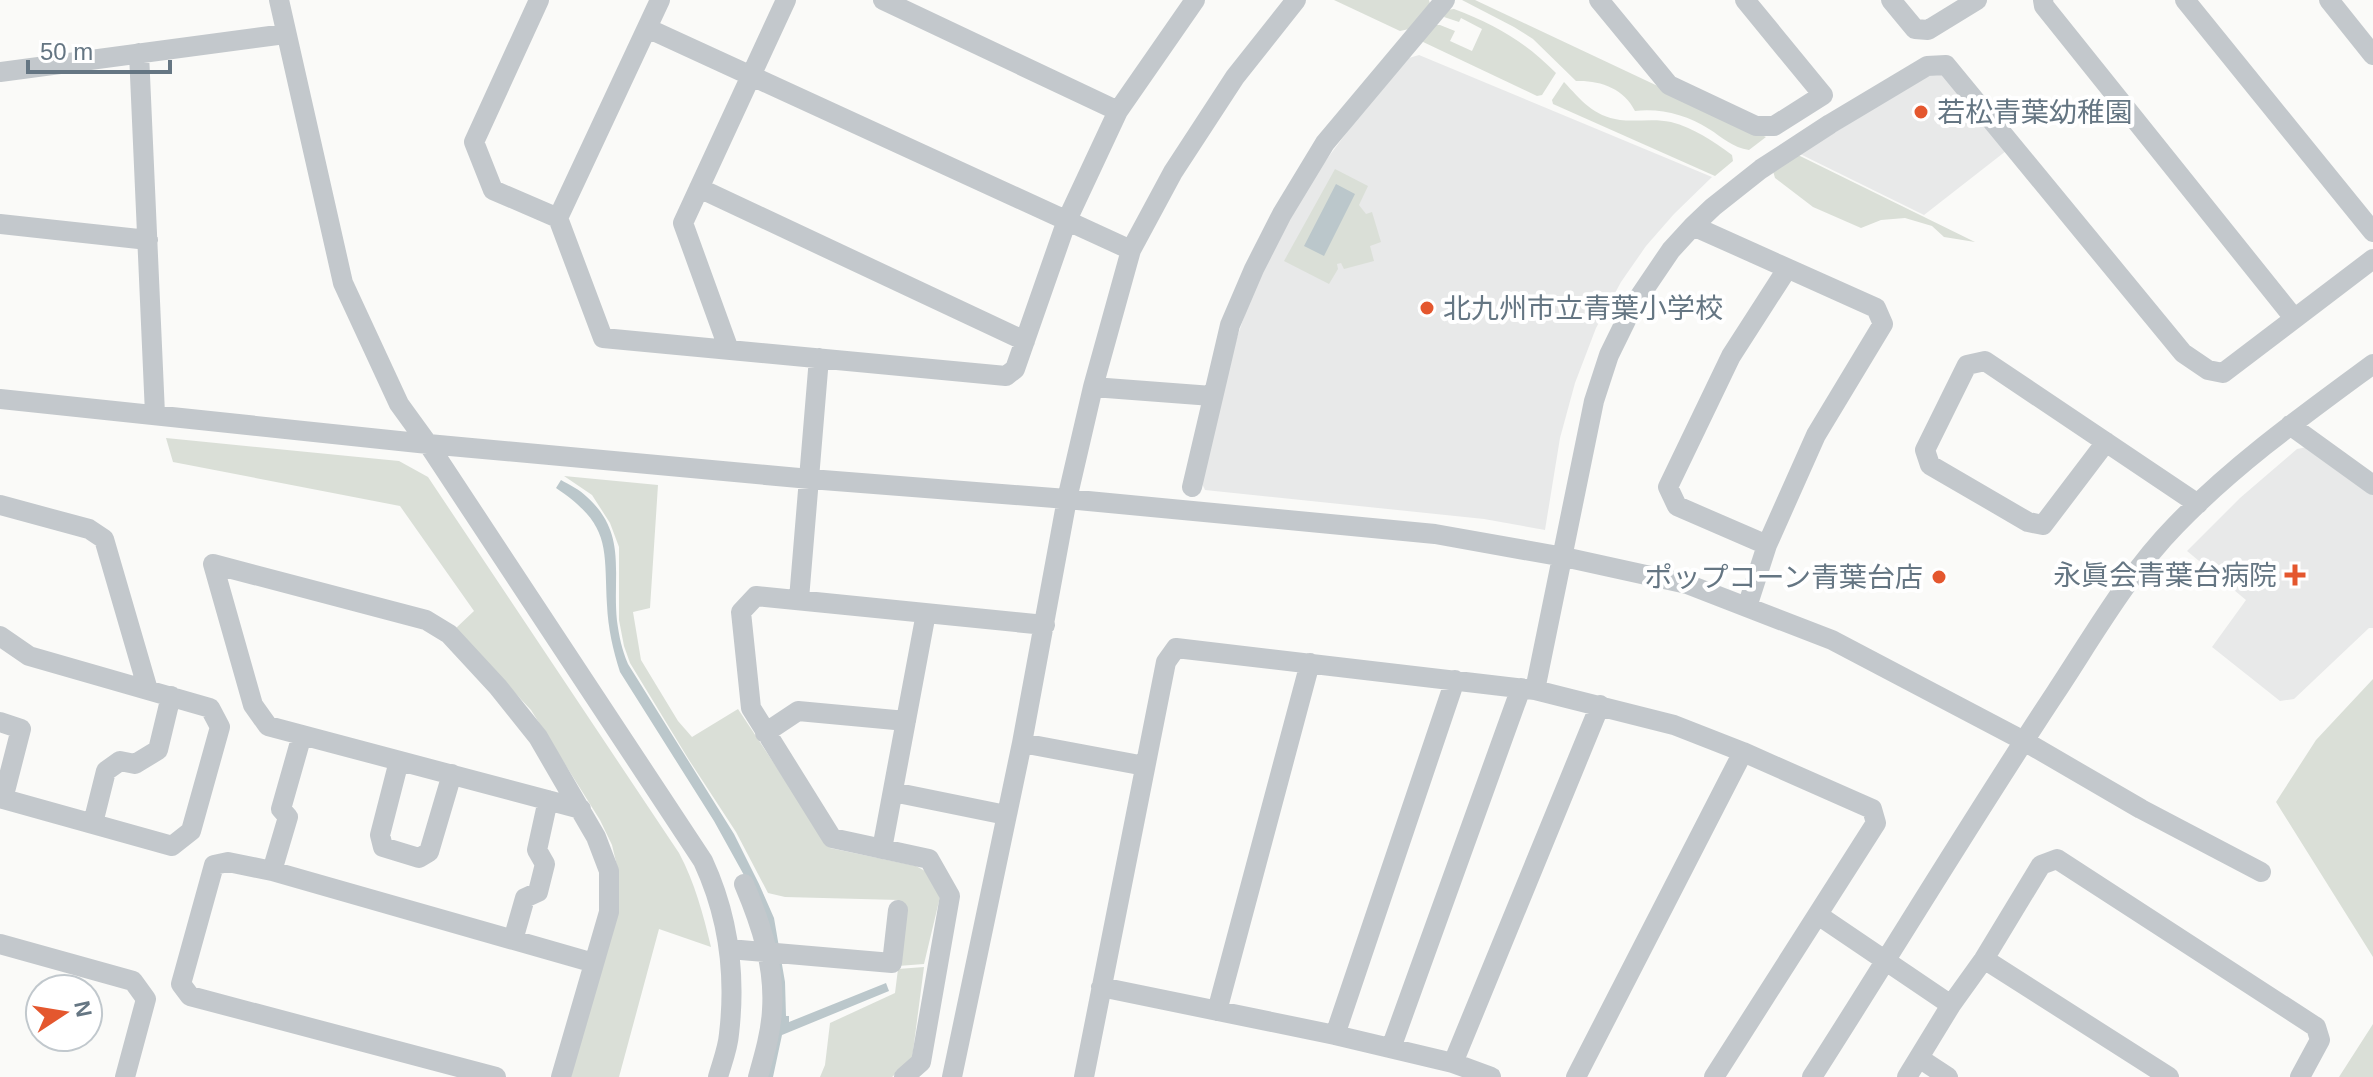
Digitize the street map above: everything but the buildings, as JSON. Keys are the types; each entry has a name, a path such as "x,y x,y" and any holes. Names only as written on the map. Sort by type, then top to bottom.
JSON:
{"street":[{"path":"279,0 343,283 399,404 703,861 716,889 732,976 729,1037 718,1077"},
{"path":"539,0 474,142 493,190 558,218"},
{"path":"660,0 558,218 603,338 1006,376 1015,369 1067,220 1118,111 1188,2"},
{"path":"729,350 683,223 786,0"},
{"path":"883,0 1118,111"},
{"path":"952,1077 1022,743 1067,499 1093,387 1131,250 1173,172 1227,89 1296,0"},
{"path":"1192,487 1230,325 1282,214 1325,143 1445,0"},
{"path":"1599,0 1669,85 1756,126 1774,126 1823,95 1745,0"},
{"path":"1891,0 1915,29 1928,30 1977,0"},
{"path":"2043,0 2044,6 2294,318"},
{"path":"2185,0 2373,232"},
{"path":"2329,0 2373,55"},
{"path":"647,28 1131,250"},
{"path":"0,72 285,34"},
{"path":"139,53 155,414"},
{"path":"1391,1048 1528,689 1564,557 1594,401 1609,355 1633,306 1671,250 1713,207 1761,169 1830,124 1927,66 1946,65 2183,353 2208,370 2223,373 2373,259"},
{"path":"699,188 1025,341"},
{"path":"0,224 148,240"},
{"path":"1693,226 1876,308 1883,324 1816,435 1767,545 1747,607"},
{"path":"1767,545 1677,506 1668,487 1731,356 1787,269"},
{"path":"799,599 819,358"},
{"path":"2106,442 2043,525 2028,522 1930,465 1925,450 1967,365 1985,361 2106,442 2198,504"},
{"path":"1812,1077 2132,576 2175,525 2198,504 2290,425 2373,364"},
{"path":"1093,387 1212,396"},
{"path":"0,399 428,444 1435,534 1564,557 1687,584 1832,640 2024,741 2141,809 2261,872"},
{"path":"2290,425 2373,485"},
{"path":"0,505 89,529 104,539 148,690"},
{"path":"561,1077 609,912 609,871 596,837 581,809 538,737 498,687 449,634 426,620 213,564 253,705 268,726 581,809"},
{"path":"904,1077 921,1062 950,896 929,859 832,838 751,708 741,612 756,596 1045,625"},
{"path":"882,849 926,613"},
{"path":"0,722 21,729 2,798 172,846 191,831 220,727 210,708 29,656 2,645"},
{"path":"1084,1077 1166,662 1176,648 1528,689 1600,705 1674,725 1872,809 1876,823 1714,1077"},
{"path":"1217,1011 1310,663"},
{"path":"1335,1035 1455,680"},
{"path":"93,823 106,771 120,761 135,764 158,750 171,696"},
{"path":"1453,1063 1600,705"},
{"path":"765,733 798,711 906,721"},
{"path":"272,871 288,817 281,809 302,735"},
{"path":"1022,743 1145,766"},
{"path":"1576,1077 1743,752"},
{"path":"399,761 380,835 383,847 419,858 429,852 452,774"},
{"path":"893,792 1006,815"},
{"path":"513,940 525,898 538,892 545,864 537,850 548,800"},
{"path":"1907,1077 2041,865 2057,859 2316,1027 2320,1040 2300,1077"},
{"path":"496,1077 190,996 181,984 214,865 228,862 272,871 594,963"},
{"path":"744,884 761,926 773,992 772,1013 758,1077"},
{"path":"729,949 892,963 898,910"},
{"path":"1818,915 1951,1005"},
{"path":"0,944 133,981 146,999 125,1077"},
{"path":"1984,959 2169,1077"},
{"path":"1101,987 1335,1035 1453,1063 1491,1077"},
{"path":"1919,1058 1948,1077"}],"shaded area":[{"path":"1334,0 1429,0 1430,4 1409,29 1400,31"},
{"path":"1462,0 1475,0 1766,137 1749,150 1743,149 1683,116 1635,111 1618,91 1602,84 1576,81 1533,39"},
{"path":"1454,9 1509,35 1556,73 1542,95 1537,96 1421,41 1434,25 1440,25 1455,31 1450,41 1472,51 1482,29 1461,18 1459,22 1444,17 1447,10"},
{"name":"北九州市立青葉小学校","path":"1419,55 1712,177 1646,246 1621,282 1596,328 1575,383 1560,438 1545,530 1484,519 1205,490 1199,477 1222,381 1254,288 1302,192 1369,103 1409,58"},
{"name":"若松青葉幼稚園","path":"1931,73 1942,73 2006,151 1924,215 1800,154"},
{"path":"1564,82 1602,115 1620,120 1671,122 1695,131 1718,145 1732,155 1733,161 1715,176 1553,104 1552,100"},
{"path":"1798,155 1975,242 1944,237 1932,226 1905,218 1881,220 1861,228 1813,207 1775,178 1773,171"},
{"path":"1335,169 1368,186 1359,205 1366,214 1372,212 1381,242 1370,246 1374,261 1344,269 1341,263 1337,264 1338,269 1329,284 1284,261"},
{"path":"1336,184 1355,194 1324,256 1304,246"},
{"path":"166,438 399,461 428,477 679,853 698,899 711,947 659,929 619,1077 571,1077 617,866 612,845 600,820 531,710 455,629 474,611 400,506 173,462"},
{"name":"永眞会青葉台病院","path":"2307,447 2373,494 2373,628 2369,628 2294,699 2280,701 2212,647 2246,600 2187,551 2240,498 2297,449"},
{"path":"564,476 658,485 650,608 633,612 641,660 678,721 692,737 738,709 830,848 916,866 925,871 940,897 924,964 898,966 902,910 899,900 785,897 768,893 736,832 630,663 619,620 619,547 610,523 592,495"},
{"path":"561,480 587,497 608,525 616,555 617,621 628,664 734,834 774,918 789,1022 886,983 889,991 782,1035 773,1077 764,1077 777,1028 750,886 714,821 620,672 608,622 606,567 601,538 587,514 556,488"},
{"path":"2373,679 2373,957 2276,802 2316,740"},
{"path":"924,967 912,1059 892,1077 820,1077 825,1065 830,1023 895,993 898,969"},
{"path":"2373,1024 2373,1077 2339,1077"}],"place":[{"name":"若松青葉幼稚園","path":"1921,112"},
{"name":"北九州市立青葉小学校","path":"1427,308"},
{"name":"永眞会青葉台病院","path":"2295,575"},
{"name":"ポップコーン青葉台店","path":"1939,577"}]}
